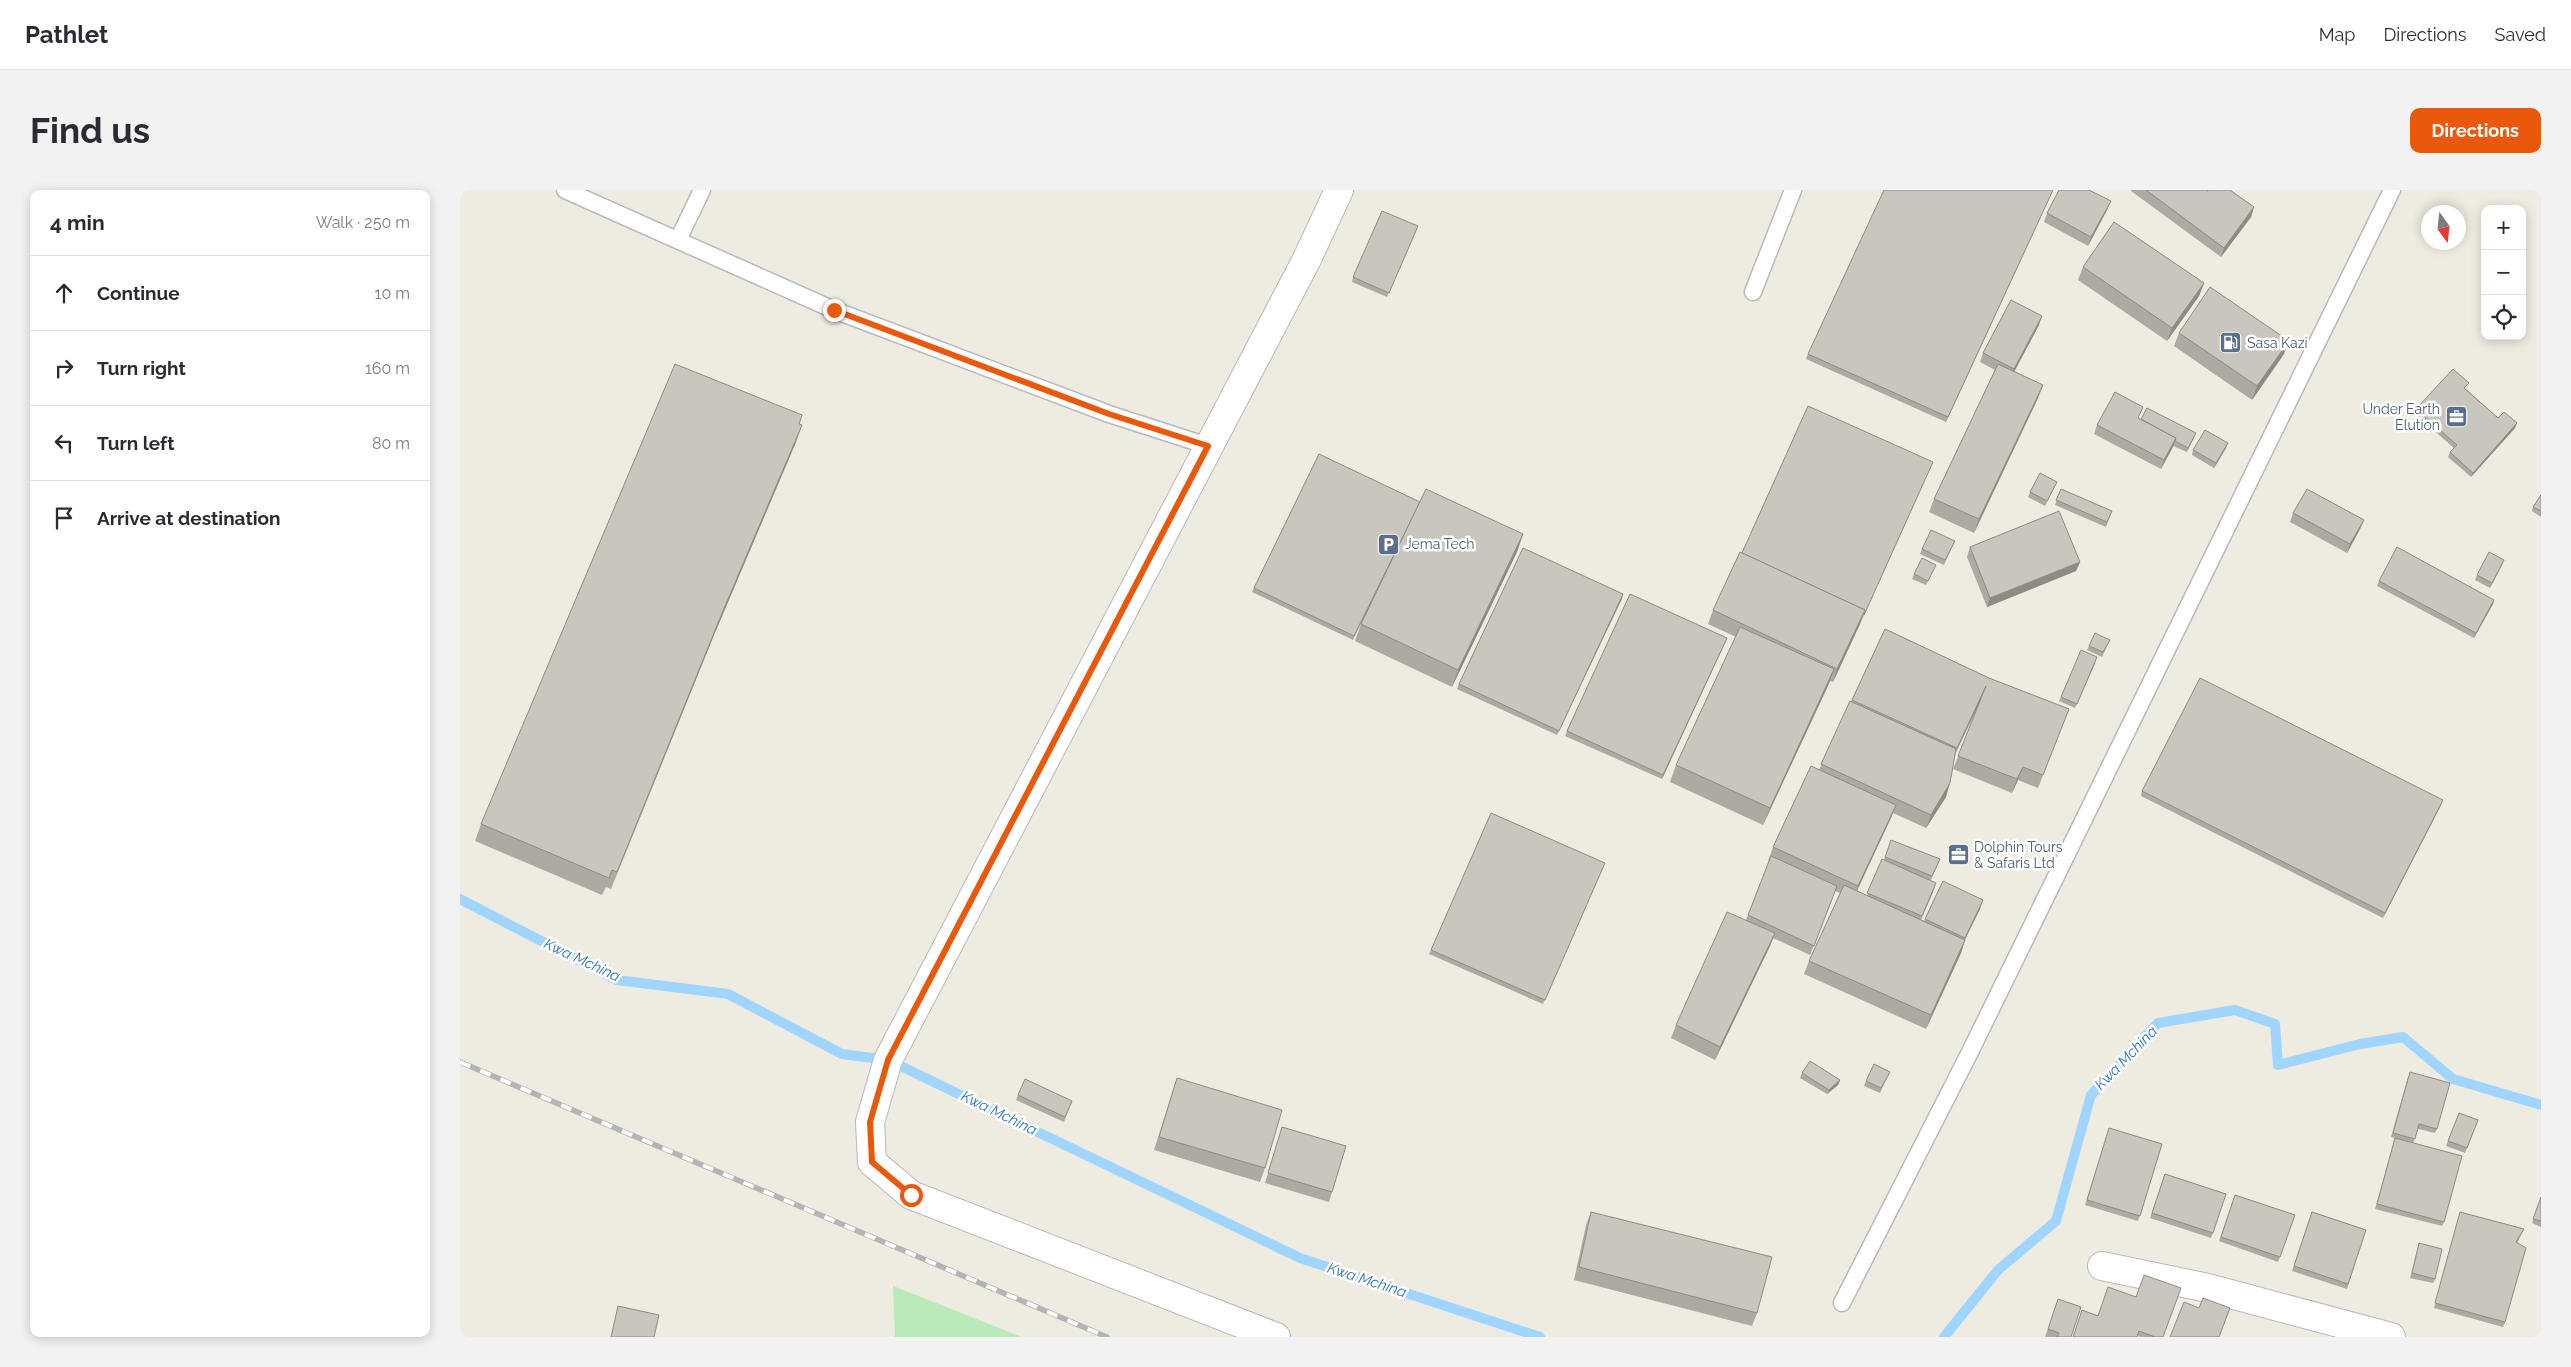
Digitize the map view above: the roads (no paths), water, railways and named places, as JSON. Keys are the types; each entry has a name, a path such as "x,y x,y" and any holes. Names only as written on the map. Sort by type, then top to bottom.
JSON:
{"street":[{"path":"1276,1337 911,1195 872,1162 870,1122 888,1060 1307,259 1339,190"},
{"path":"2102,1266 2208,1288 2391,1337"}],"lane":[{"path":"565,190 834,310 1109,414 1208,446"},
{"path":"678,240 702,190"},
{"path":"1753,292 1793,190"},
{"path":"1842,1304 1970,1052 2392,190"}],"waterway":[{"name":"Kwa Mchina","path":"460,899 617,980 728,994 842,1054 888,1060 1300,1258 1540,1337"},
{"name":"Kwa Mchina","path":"1944,1337 1998,1270 2056,1221 2091,1095 2158,1023 2235,1010 2275,1024 2278,1065 2360,1044 2403,1037 2453,1079 2541,1105"}],"railway":[{"path":"460,1062 1107,1337"}],"place":[{"name":"Sasa Kazi","path":"2231,343"},
{"name":"Under Earth Elution","path":"2456,417"},
{"name":"Jema Tech","path":"1389,544"},
{"name":"Dolphin Tours & Safaris Ltd","path":"1958,855"}]}
